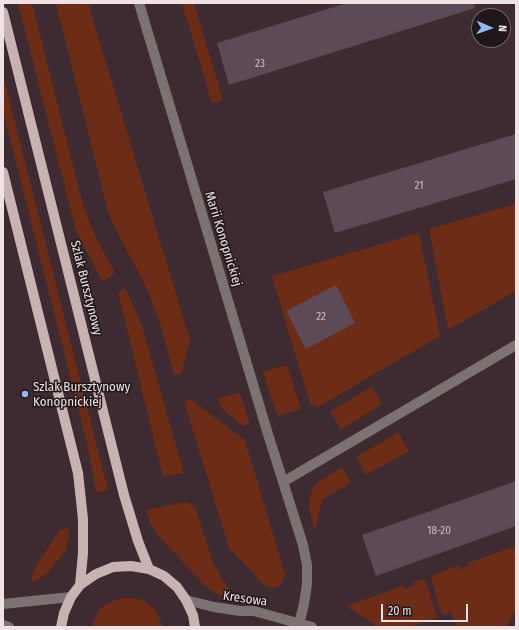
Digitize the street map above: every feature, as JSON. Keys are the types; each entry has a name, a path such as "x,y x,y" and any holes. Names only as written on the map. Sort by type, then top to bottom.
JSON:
{"main road":[{"name":"Szlak Bursztynowy","path":"3,12 124,495 149,569"},
{"path":"3,172 78,473 83,519 83,553 80,585"},
{"path":"61,627 64,612 71,597 80,585 96,574 113,568 131,566 149,569 164,576 172,583 186,600 193,615 195,627"}],"street":[{"name":"Marii Konopnickiej","path":"139,3 303,545 307,565 307,584 299,624"},
{"path":"283,482 516,345"},
{"path":"3,604 71,597"},
{"name":"Kresowa","path":"186,600 214,607 254,611 312,627"},
{"name":"Kresowa","path":"287,627 299,624"},
{"path":"3,625 9,627"}],"shaded area":[{"path":"18,3 32,3 83,205 94,233 115,273 101,282 99,275 76,231"},
{"path":"56,3 88,3 190,340 181,374 174,374 159,320 147,289 114,226 107,209"},
{"path":"182,3 194,3 223,100 212,103"},
{"path":"3,75 108,490 96,492 88,448 3,110"},
{"path":"516,204 516,291 448,330 429,229"},
{"path":"419,233 440,336 318,407 310,404 272,276"},
{"path":"125,288 142,326 184,473 163,477 118,292"},
{"path":"287,365 301,409 277,416 263,372"},
{"path":"372,386 382,404 341,430 330,412"},
{"path":"240,393 250,424 243,426 222,409 218,398"},
{"path":"190,399 245,440 285,574 279,586 274,588 264,585 229,548 184,401"},
{"path":"398,432 409,451 366,475 357,457"},
{"path":"342,467 351,482 322,500 315,531 309,507 312,489 316,484"},
{"path":"184,502 191,504 196,510 213,563 234,599 221,596 204,585 155,532 150,523 146,510"},
{"path":"68,528 69,537 65,551 48,573 31,584 33,571 59,531"},
{"path":"516,546 516,608 507,627 456,627 451,612 442,615 431,579 432,576 459,565 460,569 469,566 468,563"},
{"path":"423,579 426,582 437,617 411,627 378,627 347,606 403,586 405,589 414,586 413,582"},
{"path":"121,598 133,598 144,601 154,609 163,627 92,627 100,609 110,602"}],"building":[{"path":"347,3 474,3 475,8 229,85 217,43"},
{"path":"516,134 516,179 335,233 323,192"},
{"path":"336,285 355,323 306,349 286,311"},
{"path":"516,481 516,526 376,576 362,535"}],"place":[{"name":"Szlak Bursztynowy Konopnickiej","path":"25,394"}]}
